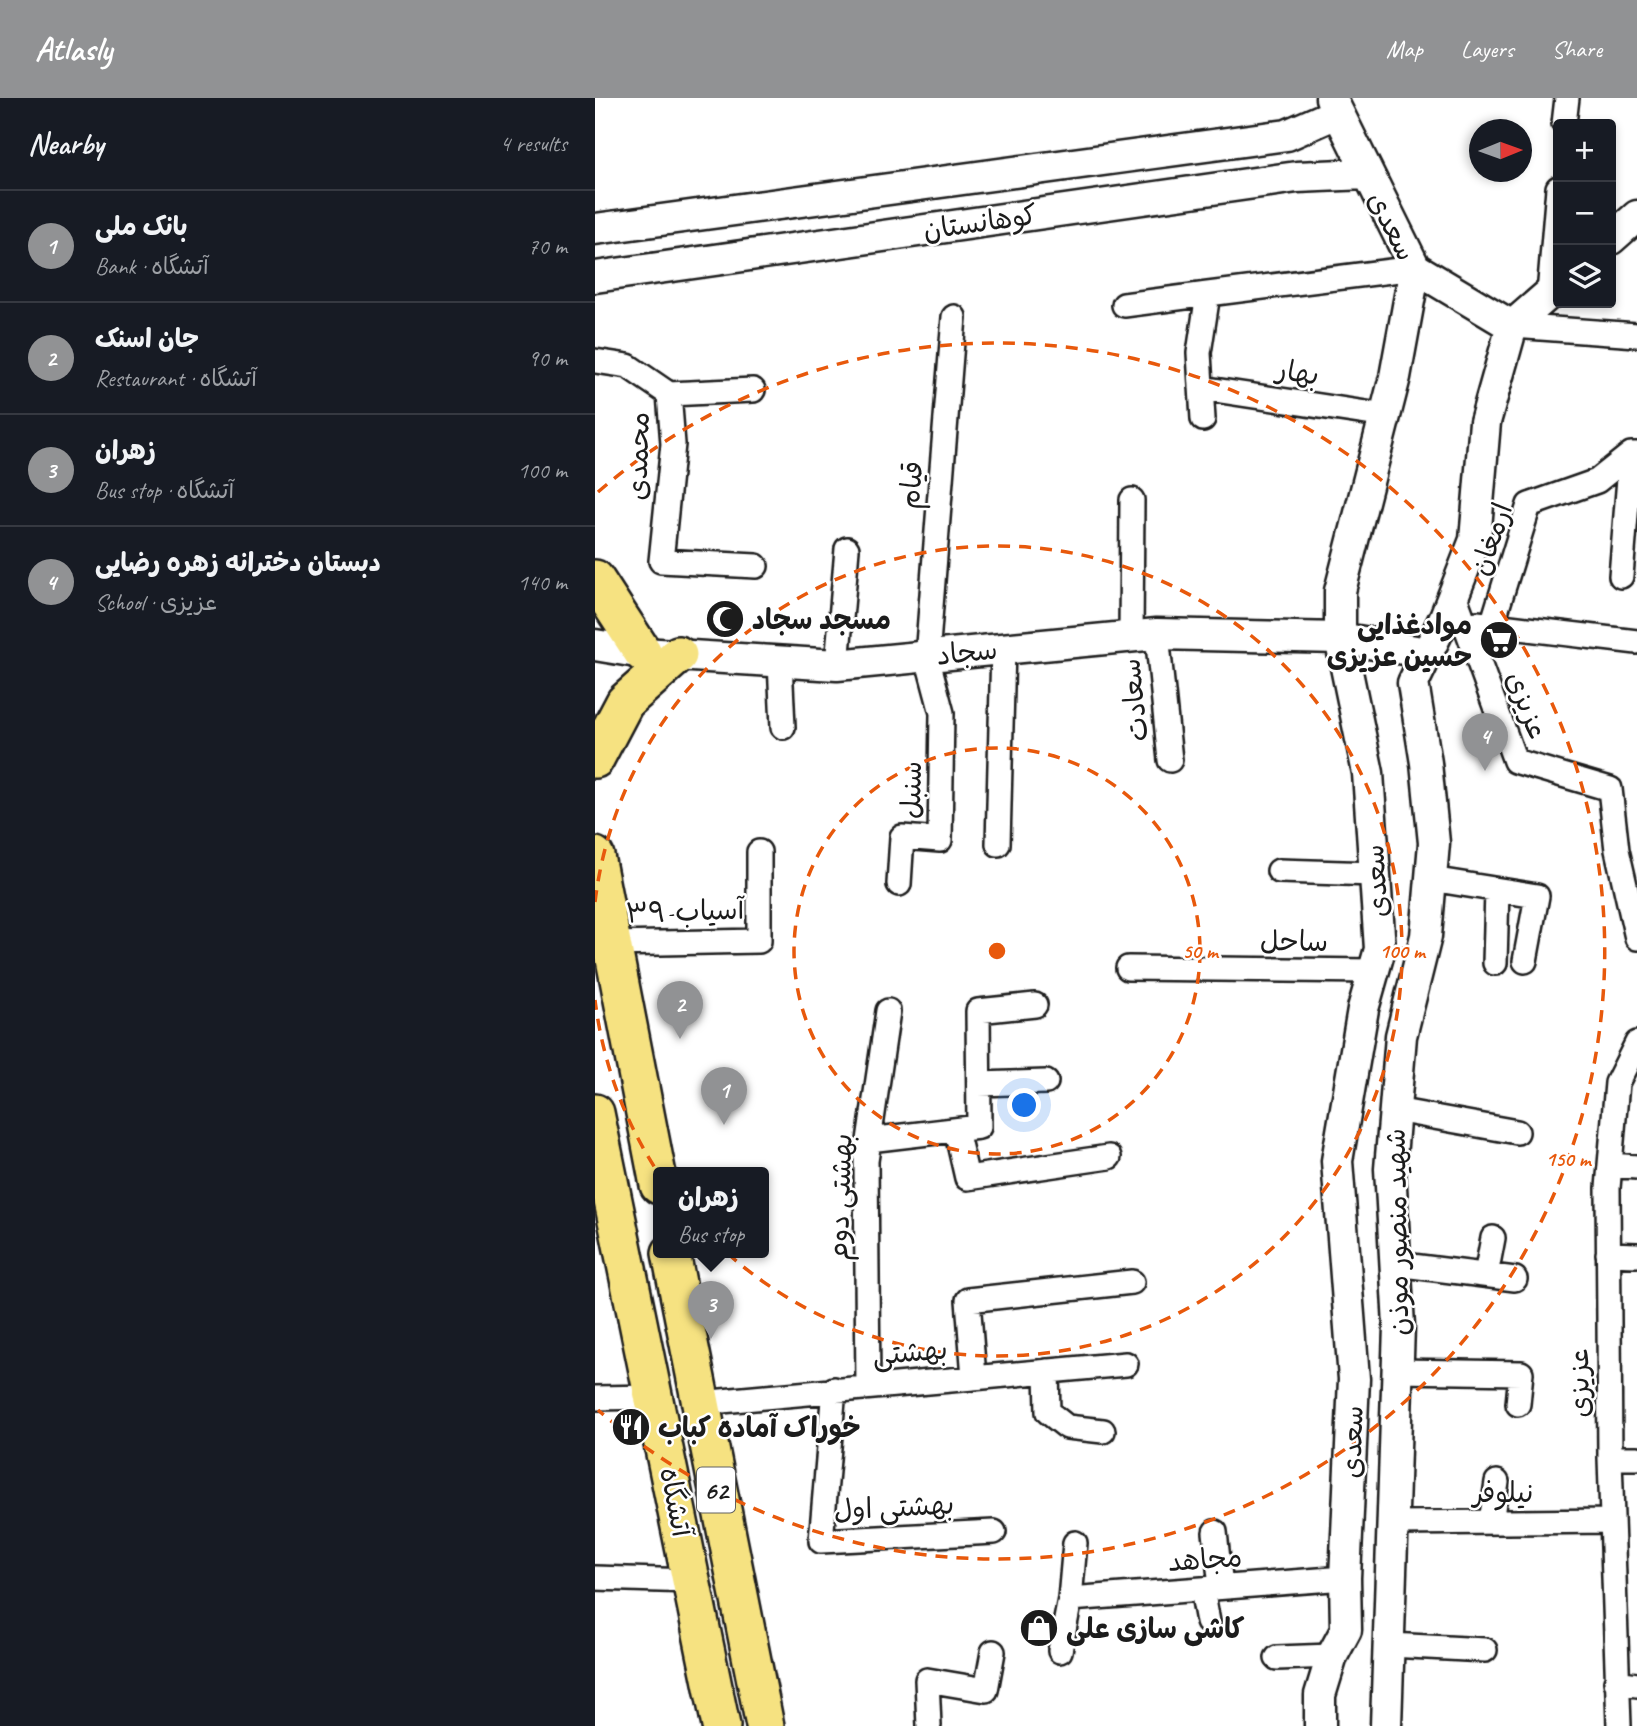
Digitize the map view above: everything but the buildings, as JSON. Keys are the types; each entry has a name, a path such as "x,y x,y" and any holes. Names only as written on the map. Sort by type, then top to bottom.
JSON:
{"main road":[{"path":"595,579 660,654 625,702 595,759"},
{"path":"595,856 655,1167"},
{"name":"آتشگاه","path":"595,1113 721,1726"},
{"name":"آتشگاه","path":"672,1258 765,1726"}],"street":[{"path":"1564,119 1566,98"},
{"name":"سعدی","path":"1320,1726 1320,1695 1332,1656 1346,1630 1345,1578 1354,1380 1337,1161 1363,1009 1380,949 1368,773 1340,638 1340,591 1386,416 1415,268 1334,106"},
{"name":"کوهانستان","path":"595,229 1287,135 1334,106"},
{"name":"کوهانستان","path":"595,277 1297,177 1366,174"},
{"path":"1616,235 1637,216"},
{"path":"1124,304 1415,268 1512,326 1637,335"},
{"path":"1512,326 1553,290"},
{"path":"1203,419 1199,354 1208,294"},
{"name":"قیام","path":"927,657 954,317"},
{"name":"شهید منصور موذن","path":"1386,1726 1395,1522 1398,1371 1396,1264 1390,1169 1401,1036 1426,936 1433,830 1413,683 1427,653 1459,608 1475,540 1485,422 1512,326"},
{"name":"محمدی","path":"595,361 628,366 669,394 673,444 661,561 756,566"},
{"name":"بهار","path":"1201,388 1386,416"},
{"path":"669,394 753,390"},
{"path":"1621,576 1634,454"},
{"name":"ارمغان","path":"1492,625 1529,505 1597,481 1634,454"},
{"name":"سعادت","path":"1132,500 1144,636 1170,760"},
{"path":"837,665 847,549"},
{"path":"1459,608 1492,625 1637,642"},
{"name":"عزیزی","path":"1459,608 1515,761 1610,789 1617,850 1637,938"},
{"name":"سجاد","path":"595,645 660,654 837,665 1144,636 1340,638 1427,653"},
{"path":"999,844 1003,648"},
{"name":"سنبل","path":"899,884 902,837 940,840 942,713 927,657"},
{"path":"779,662 783,727"},
{"name":"۳۹-آسیاب","path":"612,944 759,941 759,852"},
{"path":"1279,871 1375,874"},
{"path":"1431,879 1537,896 1525,961"},
{"path":"1495,963 1497,890"},
{"name":"ساحل","path":"1128,968 1374,971"},
{"path":"869,1140 979,1127 978,1011 1035,1006"},
{"name":"بهشتی دوم","path":"868,1386 866,1161 888,1011"},
{"name":"عزیزی","path":"1619,1726 1626,1684 1612,1521 1610,1458 1610,1166 1626,1101 1617,1083 1637,1043"},
{"path":"979,1084 1046,1083"},
{"path":"1395,1110 1517,1132"},
{"path":"956,1130 967,1178 1109,1157"},
{"path":"1610,1166 1637,1167"},
{"path":"1486,1275 1493,1238"},
{"path":"1608,1254 1637,1255"},
{"path":"1396,1264 1515,1279"},
{"path":"974,1377 968,1300 1132,1282"},
{"name":"بهشتی","path":"700,1403 1126,1364"},
{"path":"1047,1371 1048,1412 1067,1427 1103,1431"},
{"path":"1398,1371 1521,1373 1518,1404"},
{"name":"بهشتی اول","path":"834,1389 821,1541 994,1532"},
{"path":"595,1398 654,1397"},
{"path":"1610,1458 1637,1458"},
{"path":"1491,1522 1497,1482"},
{"name":"نیلوفر","path":"1395,1522 1612,1521"},
{"path":"1208,1622 1215,1532"},
{"path":"1060,1651 1070,1599 1075,1543"},
{"path":"595,1578 692,1581"},
{"name":"مجاهد","path":"1070,1599 1345,1578"},
{"path":"1390,1645 1485,1650"},
{"path":"929,1726 927,1680 986,1690 993,1652"},
{"path":"1277,1658 1332,1656"}],"place":[{"name":"مسجد سجاد","path":"725,619"},
{"name":"موادغذایی حسین عزیزی","path":"1499,640"},
{"name":"دبستان دخترانه زهره رضایی","path":"1485,771"},
{"name":"جان اسنک","path":"680,1039"},
{"name":"بانک ملی","path":"724,1125"},
{"name":"زهران","path":"711,1339"},
{"name":"خوراک آماده کباب","path":"631,1427"},
{"name":"کاشی سازی علی","path":"1039,1628"}]}
